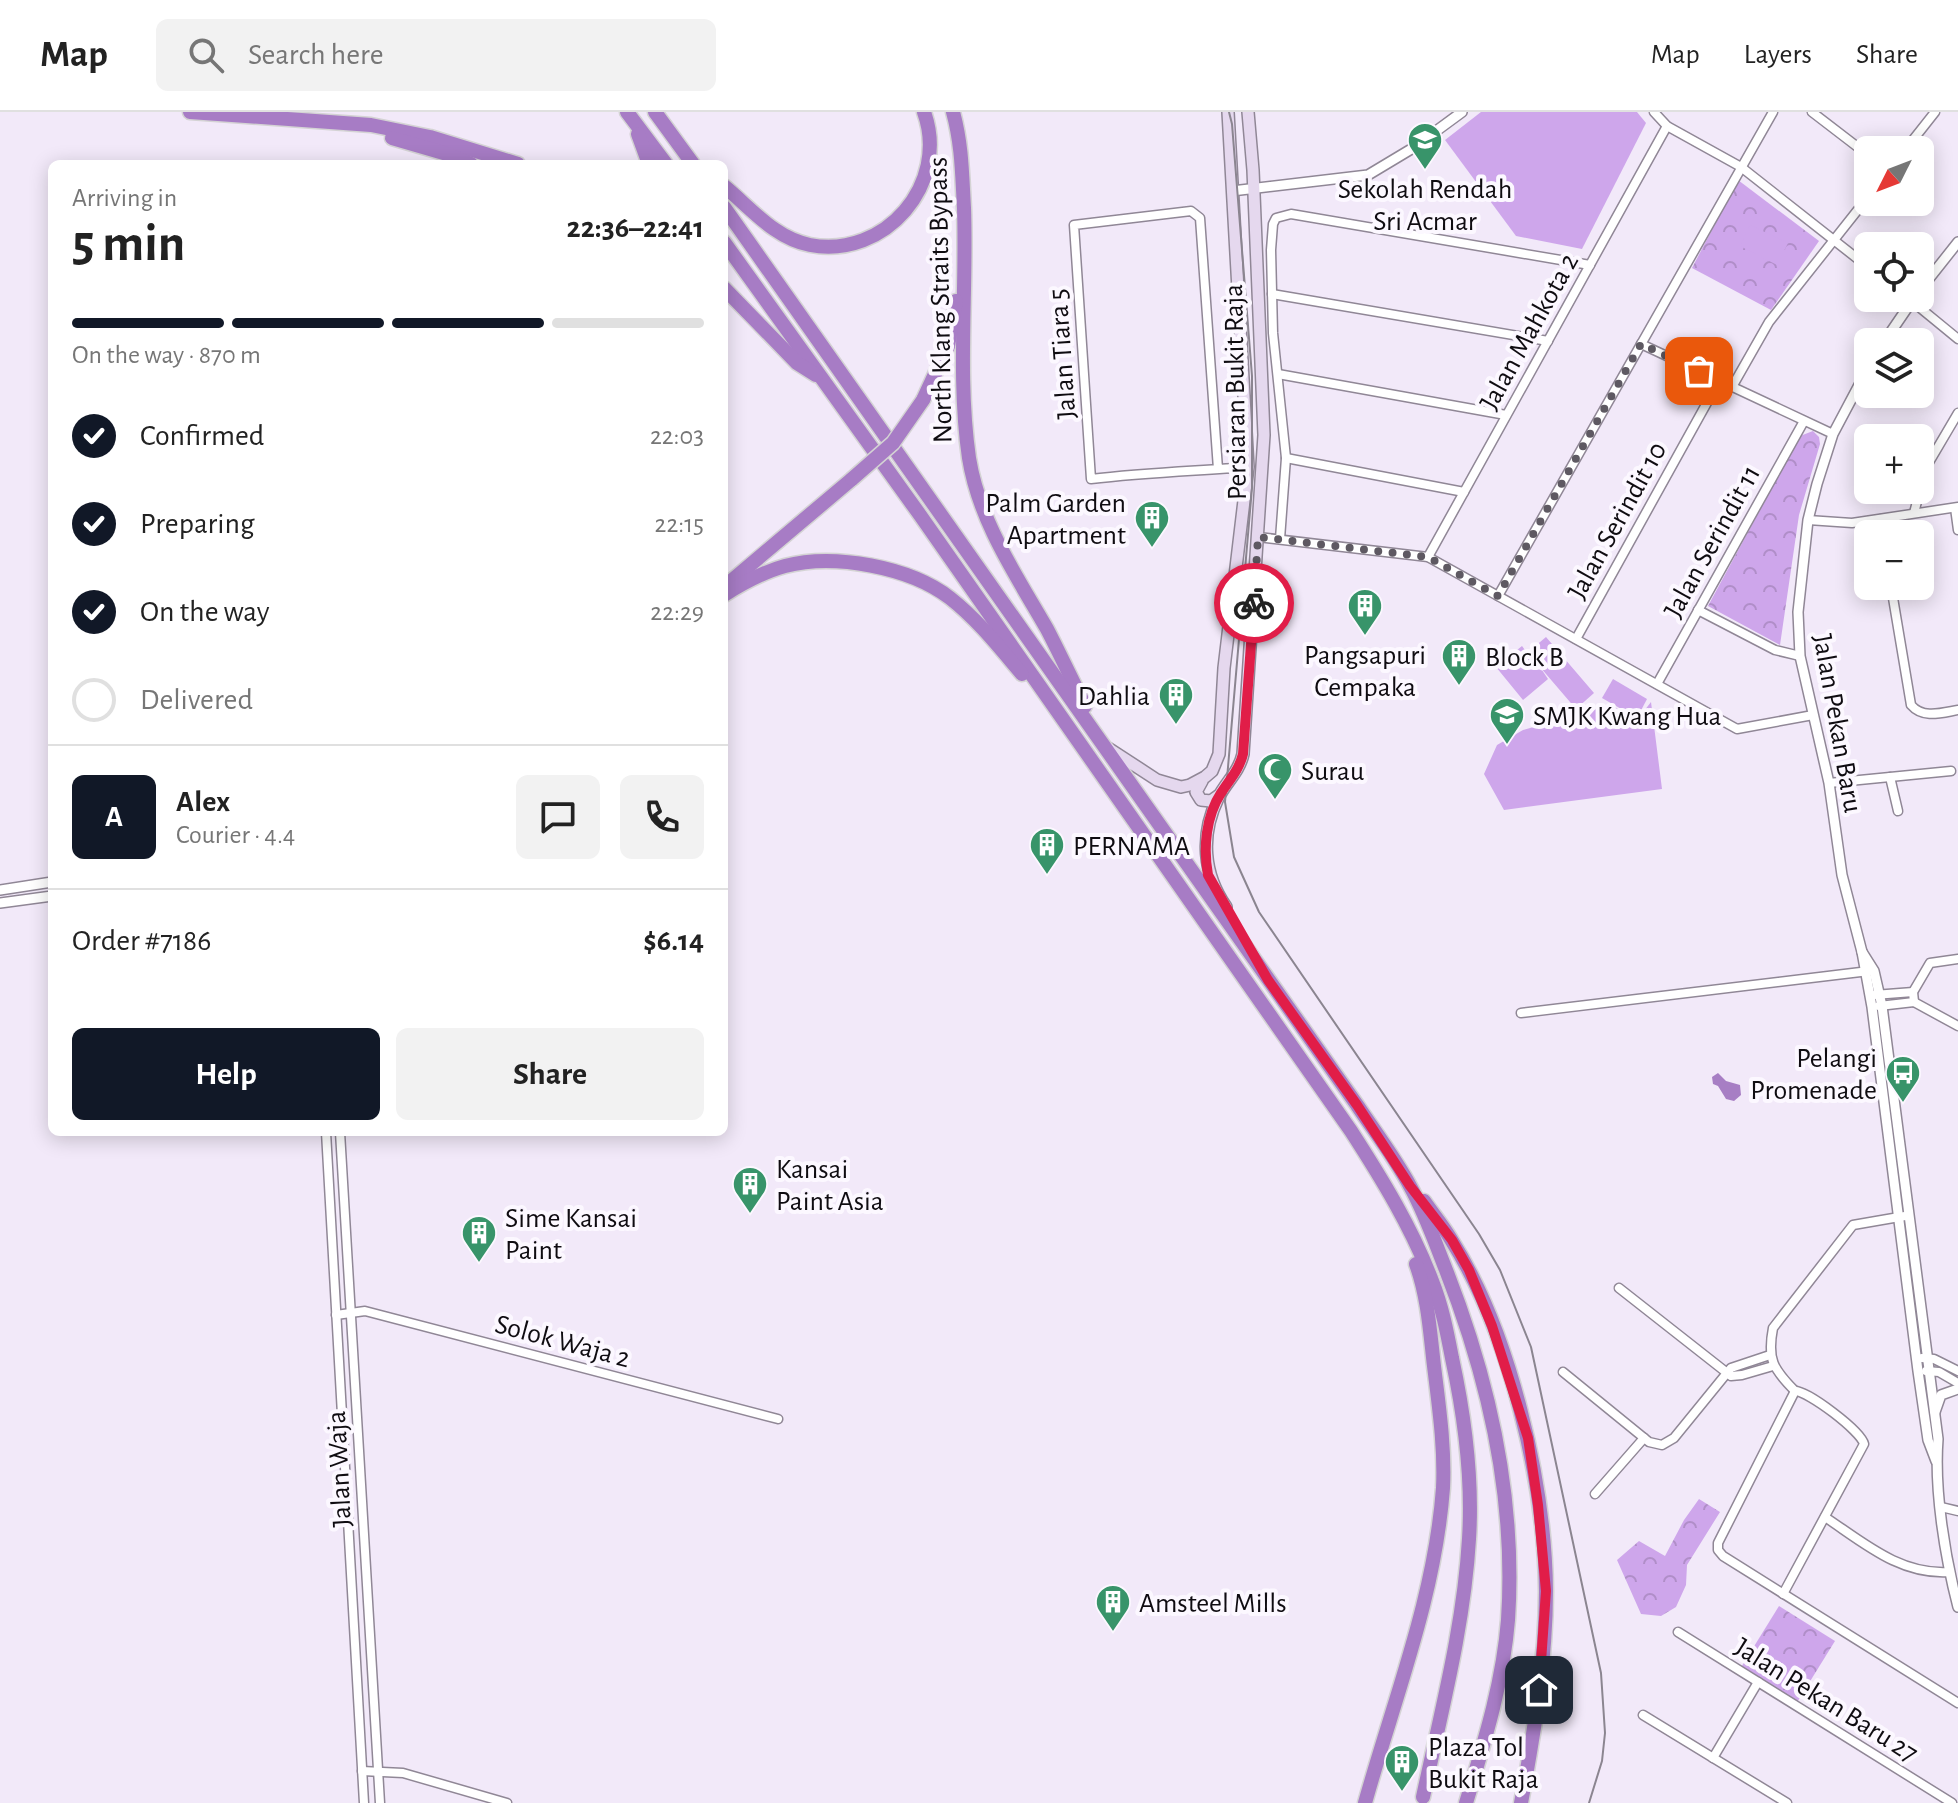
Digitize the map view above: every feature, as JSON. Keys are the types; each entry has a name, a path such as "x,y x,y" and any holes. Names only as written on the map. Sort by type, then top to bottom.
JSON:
{"highway":[{"path":"190,112 371,125 430,137 505,160"},
{"path":"655,112 691,160"},
{"path":"728,190 765,224 794,240 827,247 863,241 892,226 916,198 923,182 929,146 924,112"},
{"name":"North Klang Straits Bypass","path":"953,112 961,141 965,253 963,393 970,460 980,500 1008,565 1047,630 1104,745"},
{"path":"628,114 647,160"},
{"path":"628,114 663,160"},
{"path":"253,116 397,139 459,160"},
{"path":"728,213 1357,1105 1410,1186 1452,1240 1469,1270 1492,1326 1528,1438 1544,1552 1546,1591 1537,1709 1521,1803"},
{"path":"728,248 1060,715 1381,1177 1420,1252 1442,1310 1462,1403 1470,1460 1469,1539 1460,1623 1423,1797"},
{"path":"728,584 893,443 923,400 948,346 965,253"},
{"path":"728,292 797,363 823,379"},
{"path":"728,593 761,574 788,565 810,563 859,563 921,581 948,597 978,623 1060,715"},
{"path":"1365,1803 1423,1606 1437,1541 1443,1485 1442,1431 1426,1299 1414,1259 1381,1177"},
{"path":"1410,1186 1438,1247 1473,1346 1490,1413 1505,1500 1508,1621 1491,1722 1466,1803"}],"main road":[{"name":"Persiaran Bukit Raja","path":"1205,777 1212,771 1219,754 1224,668 1248,467 1228,112"},
{"name":"Persiaran Bukit Raja","path":"1248,112 1264,435 1243,754 1236,773 1219,795 1208,821 1205,861 1208,875 1268,980"},
{"path":"1104,745 1157,780 1171,785 1190,785 1205,777"},
{"path":"1205,777 1197,786 1197,796 1206,802 1219,795"}],"street":[{"path":"1232,191 1368,175 1413,148 1462,112"},
{"path":"1654,112 1667,126 1741,167 1854,256"},
{"path":"1498,596 1773,112"},
{"path":"1812,112 1854,144"},
{"path":"1916,136 1935,112"},
{"name":"Jalan Mahkota 2","path":"1428,557 1667,126"},
{"name":"Jalan Tiara 5","path":"1191,211 1200,218 1218,469 1091,479 1074,225 1191,211"},
{"path":"1280,539 1286,458 1273,333 1273,224 1276,218 1291,214 1590,265"},
{"path":"1732,387 1769,322 1854,215"},
{"path":"1934,272 1958,242"},
{"path":"1272,294 1548,341"},
{"path":"1926,312 1958,339"},
{"path":"1641,344 1833,434"},
{"path":"1278,374 1506,415"},
{"name":"Jalan Serindit 10","path":"1576,639 1719,381"},
{"name":"Jalan Pekan Baru","path":"1854,394 1833,434 1808,520 1798,612 1800,656 1829,783 1842,875 1877,1006 1910,1215 1928,1440 1936,1461"},
{"path":"1934,454 1958,413"},
{"name":"Jalan Serindit 11","path":"1657,684 1804,421"},
{"path":"1286,458 1464,492"},
{"path":"1218,469 1248,467"},
{"path":"1914,513 1916,504"},
{"path":"1808,520 1852,523 1956,508 1958,530"},
{"path":"1258,537 1428,557 1737,729 1813,715"},
{"path":"1893,600 1911,705 1927,714 1958,710"},
{"path":"1698,610 1775,650 1800,656"},
{"path":"1829,783 1951,771"},
{"path":"1890,777 1898,811"},
{"path":"0,890 48,883"},
{"path":"0,903 48,897"},
{"path":"1877,1006 1913,997 1930,963 1958,959"},
{"path":"1521,1013 1869,972"},
{"path":"1874,995 1913,997 1958,1026"},
{"name":"Jalan Pekan Baru","path":"1877,1006 1898,1217 1922,1358"},
{"name":"Jalan Waja","path":"326,1136 364,1803"},
{"name":"Jalan Waja","path":"340,1136 380,1803"},
{"path":"1783,1594 1863,1451 1863,1438 1806,1393 1795,1391 1773,1366 1770,1355 1773,1328 1853,1225 1910,1215"},
{"path":"1619,1288 1731,1376 1773,1366"},
{"name":"Solok Waja 2","path":"336,1315 365,1311 778,1419"},
{"path":"1563,1372 1656,1445 1667,1443 1731,1368 1770,1355"},
{"path":"1922,1358 1958,1371"},
{"path":"1923,1371 1939,1372 1958,1386 1941,1395 1935,1415"},
{"name":"Jalan Pekan Baru","path":"1923,1371 1935,1415 1941,1507 1949,1572 1958,1607"},
{"path":"1795,1391 1718,1543 1718,1550 1958,1703"},
{"path":"1595,1494 1644,1438"},
{"path":"1941,1507 1958,1511"},
{"path":"1825,1517 1901,1566 1928,1574 1949,1572"},
{"name":"Jalan Pekan Baru 27","path":"1678,1632 1952,1803"},
{"path":"1713,1758 1758,1682"},
{"path":"1643,1715 1787,1803"},
{"path":"362,1771 403,1773 507,1803"}],"green space":[{"path":"1481,112 1637,112 1646,123 1582,249 1516,236 1445,140"},
{"path":"1738,180 1819,241 1771,310 1692,268"},
{"path":"1750,225 1788,243 1777,265 1740,246"},
{"path":"1813,431 1819,437 1820,444 1799,515 1780,645 1708,606 1800,436"},
{"path":"1546,637 1594,693 1576,709 1540,667 1548,679 1523,700 1496,667 1522,646 1527,653"},
{"path":"1613,679 1647,699 1637,718 1602,698"},
{"path":"1651,702 1662,789 1504,810 1484,774 1497,745 1523,730 1611,705 1637,720"},
{"path":"1699,1499 1720,1512 1687,1565 1686,1585 1676,1607 1661,1616 1641,1614 1617,1560 1639,1541 1665,1556"},
{"path":"1779,1606 1835,1641 1796,1704 1740,1669"}],"shaded area":[{"path":"1718,1073 1726,1081 1740,1085 1741,1095 1734,1101 1726,1099 1718,1086 1713,1084 1712,1077"}],"tram line":[{"path":"1229,112 1252,376 1252,488 1225,802 1234,857 1259,912 1479,1234 1500,1270 1531,1347 1601,1673 1605,1733 1602,1761 1589,1803"}],"way so far":[{"path":"1254,603 1258,537 1428,557 1498,596 1641,344 1699,371"}],"place":[{"name":"Sekolah Rendah Sri Acmar","path":"1425,171"},
{"name":"Palm Garden Apartment","path":"1152,549"},
{"name":"Pangsapuri Cempaka","path":"1365,637"},
{"name":"Block B","path":"1459,687"},
{"name":"Dahlia","path":"1176,726"},
{"name":"SMJK Kwang Hua","path":"1507,746"},
{"name":"Surau","path":"1275,801"},
{"name":"PERNAMA","path":"1047,876"},
{"name":"Pelangi Promenade","path":"1903,1104"},
{"name":"Kansai Paint Asia","path":"750,1215"},
{"name":"Sime Kansai Paint","path":"479,1264"},
{"name":"Amsteel Mills","path":"1113,1633"},
{"name":"Plaza Tol Bukit Raja","path":"1402,1793"}],"route":[{"path":"1254,603 1243,754 1236,773 1219,795 1208,821 1205,861 1208,875 1268,980 1410,1186 1452,1240 1469,1270 1492,1326 1528,1438 1538,1505 1546,1591 1539,1690"}]}
